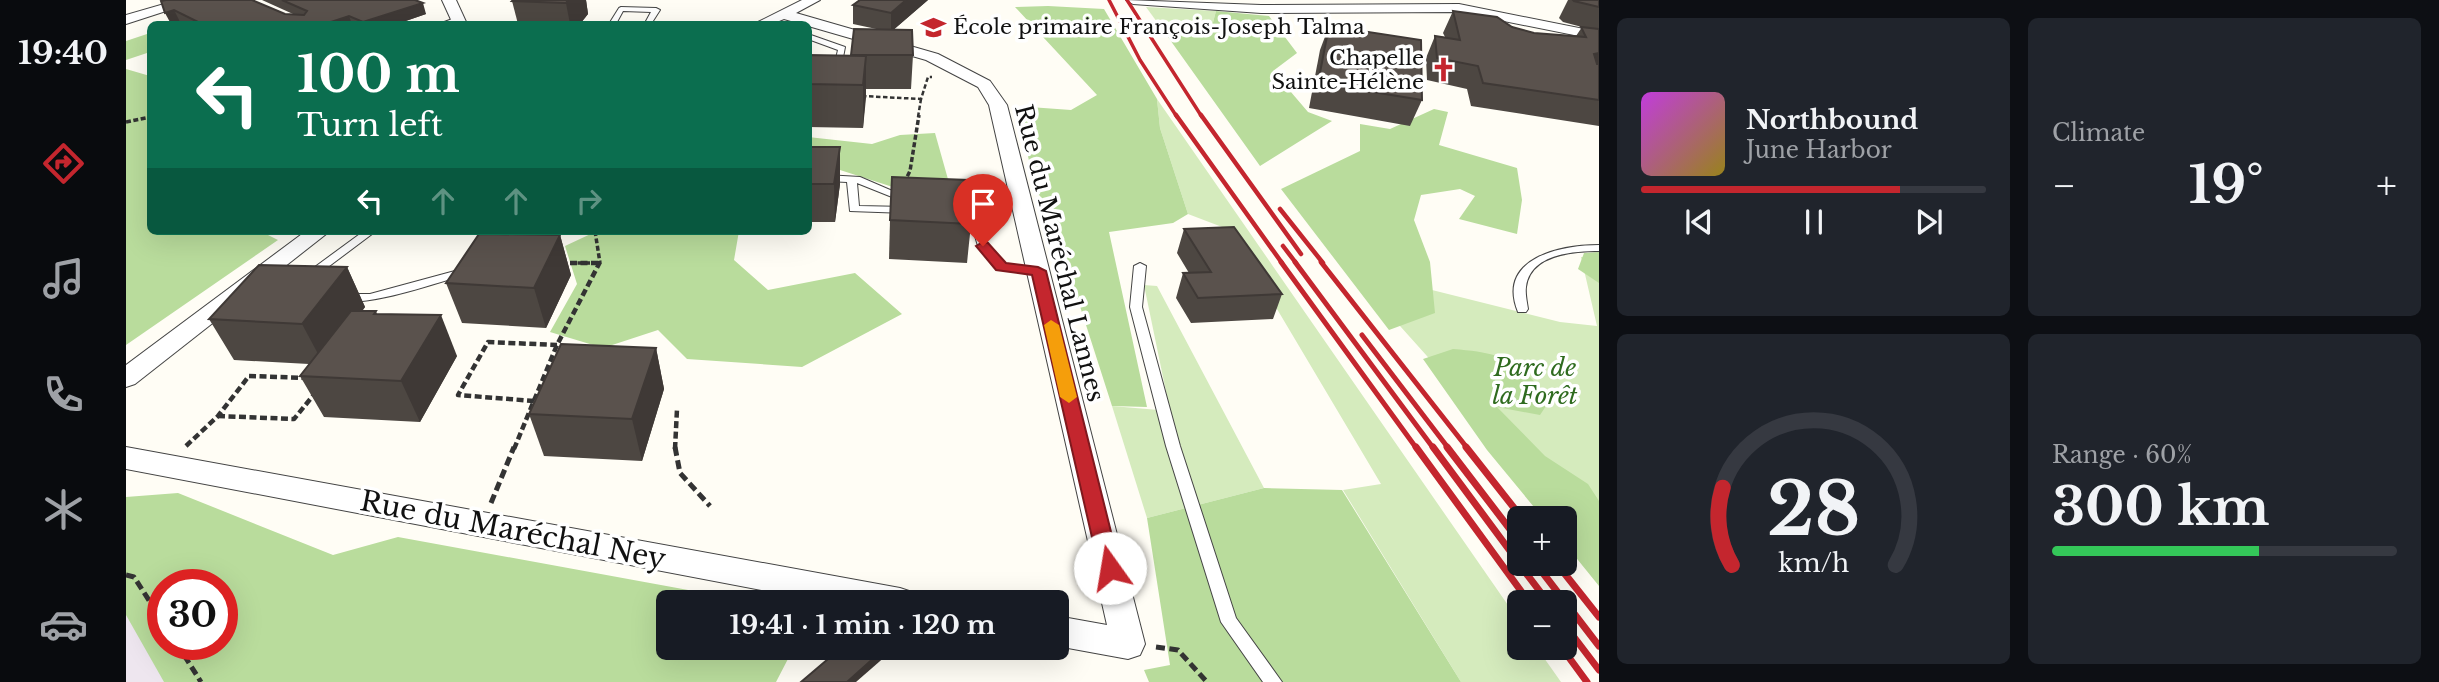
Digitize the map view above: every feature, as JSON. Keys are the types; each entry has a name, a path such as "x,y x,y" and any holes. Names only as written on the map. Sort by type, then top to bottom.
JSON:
{"street":[{"path":"126,20 192,0"},
{"path":"449,0 453,21"},
{"path":"765,21 785,7 813,0"},
{"path":"1133,0 1262,9 1435,3 1520,25 1599,36"},
{"name":"Rue du Maréchal Lannes","path":"785,7 811,21"},
{"name":"Rue du Maréchal Lannes","path":"812,21 847,40 932,57 961,70 984,84 999,106 1128,644"},
{"path":"126,378 309,237"},
{"name":"Rue du Maréchal Ney","path":"126,458 836,590"},
{"path":"1069,633 1128,644"}],"lane":[{"path":"614,21 621,9 656,10 650,21"},
{"path":"812,36 847,40 842,49 838,71"},
{"path":"812,177 852,180 898,195 918,207 854,209 852,180"},
{"path":"941,208 974,215 983,246 1001,267 1038,271"},
{"path":"295,289 365,235"},
{"path":"1522,309 1520,287 1524,274 1539,261 1562,250 1599,248"},
{"path":"333,298 370,298 482,266"},
{"path":"1140,266 1136,307 1172,446 1229,622 1273,682"},
{"path":"236,293 260,295"}],"path":[{"path":"898,195 910,171 921,99 928,78 961,70"},
{"path":"858,96 921,99"},
{"path":"126,122 147,118"},
{"path":"482,524 557,345 600,263 596,235"},
{"path":"569,263 600,263"},
{"path":"534,401 458,395 488,342 557,345"},
{"path":"165,466 218,416 249,376 314,378"},
{"path":"218,416 294,419 318,388"},
{"path":"677,409 673,459 682,481 710,506"},
{"path":"126,575 134,577 147,597"},
{"path":"1128,644 1178,650 1207,682"},
{"path":"187,660 201,682"}],"shaded area":[{"path":"126,586 147,620 147,660 172,660 186,682 126,682"}],"green space":[{"path":"1015,7 1104,9 1157,99 1160,128 1188,214 1173,223 1109,232 1147,407 1112,406 1061,247 1061,229 1036,190 1016,106 1071,110 1097,95"},
{"path":"1146,7 1216,11 1211,30 1168,37"},
{"path":"1216,11 1269,16 1297,53 1273,71 1308,112 1332,121 1260,166 1168,37 1211,30"},
{"path":"147,34 147,53 126,60 126,41"},
{"path":"126,69 147,75 147,235 268,235 278,240 126,345"},
{"path":"1157,99 1507,604 1507,660 1545,660 1561,682 1461,682 1343,490 1381,484 1230,230 1188,214 1160,128"},
{"path":"1434,109 1448,112 1439,145 1517,168 1522,200 1517,234 1459,219 1475,196 1460,189 1421,195 1414,220 1430,262 1435,313 1389,330 1281,189 1360,151 1360,124 1390,129"},
{"path":"935,133 953,197 930,199 812,161 812,137 872,144 900,135"},
{"path":"588,235 738,235 734,260 768,290 855,273 902,314 802,367 687,359 658,330 603,348 550,332 577,284 565,246"},
{"path":"1599,252 1599,283 1578,269 1584,253"},
{"name":"Parc de la Forêt","path":"1581,257 1599,257 1599,548 1577,523 1577,506 1561,506 1383,307 1392,280 1560,322 1597,326"},
{"path":"1144,285 1157,286 1264,488 1147,518 1112,406 1170,411"},
{"path":"1453,349 1498,356 1519,367 1550,400 1540,415 1497,407 1545,456 1588,484 1599,501 1599,586 1577,559 1577,506 1533,506 1487,450 1423,359"},
{"path":"1264,488 1342,490 1461,682 1149,682 1144,670 1170,665 1147,518"},
{"path":"178,493 333,555 398,537 688,590 656,590 656,660 787,660 776,682 164,682 152,660 238,660 238,569 147,569 147,652 126,615 126,497"}],"building":[{"path":"252,0 285,14 304,15 307,11 282,0 415,0 423,3 366,21 349,16 334,21 196,21 174,10 165,13 161,1"},
{"path":"513,0 568,0 566,3"},
{"path":"860,0 906,0 891,13 853,5"},
{"path":"1599,0 1599,7 1574,1"},
{"path":"1453,11 1497,17 1512,27 1534,33 1586,37 1581,27 1599,29 1599,53 1594,54 1599,64 1599,100 1483,83 1478,66 1437,58 1435,36 1460,40"},
{"path":"1329,26 1421,40 1422,100 1318,83"},
{"path":"854,29 912,30 913,55 851,55"},
{"path":"812,55 866,56 863,85 812,84"},
{"path":"812,147 840,147 834,184 812,184"},
{"path":"892,177 968,180 971,224 890,220"},
{"path":"1234,227 1282,294 1198,298 1183,273 1211,272 1184,229"},
{"path":"478,235 560,235 534,288 446,283"},
{"path":"259,265 347,267 302,324 209,319"},
{"path":"351,311 441,315 401,381 300,376"},
{"path":"561,344 656,348 632,419 529,414"},
{"path":"827,660 872,660 847,682 801,682"}],"railway":[{"path":"1109,0 1140,60 1177,117"},
{"path":"1127,0 1202,117"},
{"path":"1176,115 1282,263"},
{"path":"1201,115 1301,254"},
{"path":"1280,209 1323,263"},
{"path":"1283,246 1296,263"},
{"path":"1281,262 1417,449"},
{"path":"1295,262 1434,449"},
{"path":"1321,262 1468,449"},
{"path":"1362,335 1449,449"},
{"path":"1416,447 1520,590"},
{"path":"1433,447 1507,547"},
{"path":"1447,447 1507,525"},
{"path":"1466,447 1513,506"},
{"path":"1528,576 1539,590"},
{"path":"1545,576 1599,646"},
{"path":"1567,576 1599,617"},
{"path":"1577,641 1599,670"},
{"path":"1571,660 1587,682"}],"slow traffic":[{"path":"1051,325 1069,397"}],"place":[{"name":"École primaire François-Joseph Talma","path":"933,27"},
{"name":"Chapelle Sainte-Hélène","path":"1444,70"}],"route":[{"path":"983,246 1001,267 1038,271 1110,568"}]}
